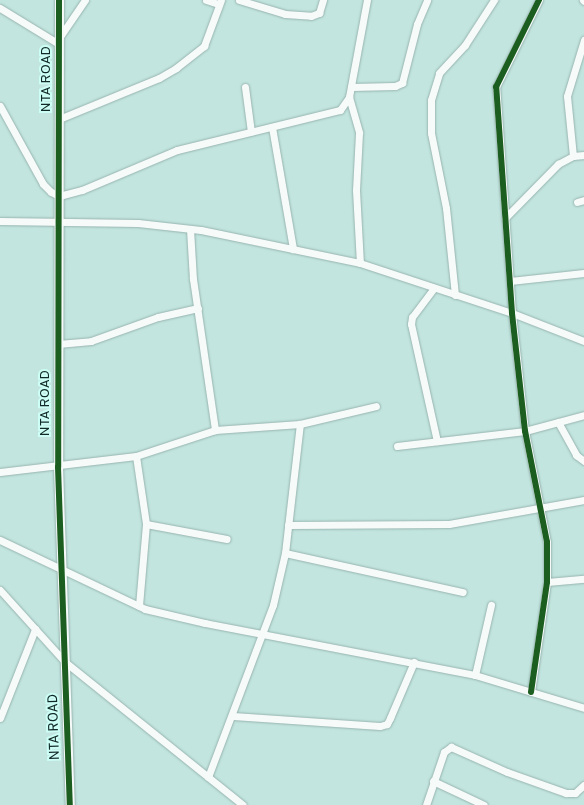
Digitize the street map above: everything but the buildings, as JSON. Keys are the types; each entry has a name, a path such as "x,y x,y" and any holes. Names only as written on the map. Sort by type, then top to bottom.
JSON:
{"street":[{"name":"NTA ROAD","path":"59,0 58,467 70,805"},
{"path":"0,8 59,41 85,0"},
{"path":"59,119 159,78 176,68 204,46 219,2 206,0"},
{"path":"239,0 248,1 285,14 311,16 319,13 323,0"},
{"path":"0,106 43,184 59,196 82,190 177,150 340,110 349,97 367,0"},
{"path":"351,87 395,86 402,83 416,24 427,0"},
{"path":"455,295 446,208 431,133 431,100 439,73 466,45 494,0"},
{"path":"531,692 547,582 547,542 538,508 525,431 512,313 496,87 539,0"},
{"path":"573,156 566,96 584,40"},
{"path":"245,87 250,132"},
{"path":"349,97 360,133 356,190 360,263"},
{"path":"272,127 293,249"},
{"path":"505,218 550,172 573,156 584,155"},
{"path":"0,221 138,223 190,229 293,249 360,263 512,313 584,341"},
{"path":"190,229 198,308 215,430"},
{"path":"510,281 584,273"},
{"path":"434,288 412,317 411,324 437,441"},
{"path":"58,344 91,342 158,317 198,308"},
{"path":"0,472 58,467 136,456 215,430 300,424 376,406"},
{"path":"397,446 525,431 584,415"},
{"path":"558,422 576,455 584,461"},
{"path":"208,777 233,716 273,605 285,553 300,424"},
{"path":"136,456 146,524 138,606"},
{"path":"288,525 449,524 584,500"},
{"path":"146,524 226,540"},
{"path":"0,540 62,568 138,606 206,623 475,675 584,708"},
{"path":"285,553 463,592"},
{"path":"547,582 584,579"},
{"path":"0,590 65,662 243,805"},
{"path":"475,675 491,605"},
{"path":"0,718 35,629"},
{"path":"233,716 380,726 387,724 414,662"},
{"path":"426,805 432,781 444,752 451,748 500,770 566,793 575,793 584,785"},
{"path":"432,781 484,805"}],"cycle path":[{"path":"59,0 58,467 70,805"},
{"path":"531,692 547,582 547,542 525,431 512,313 496,87 539,0"}]}
